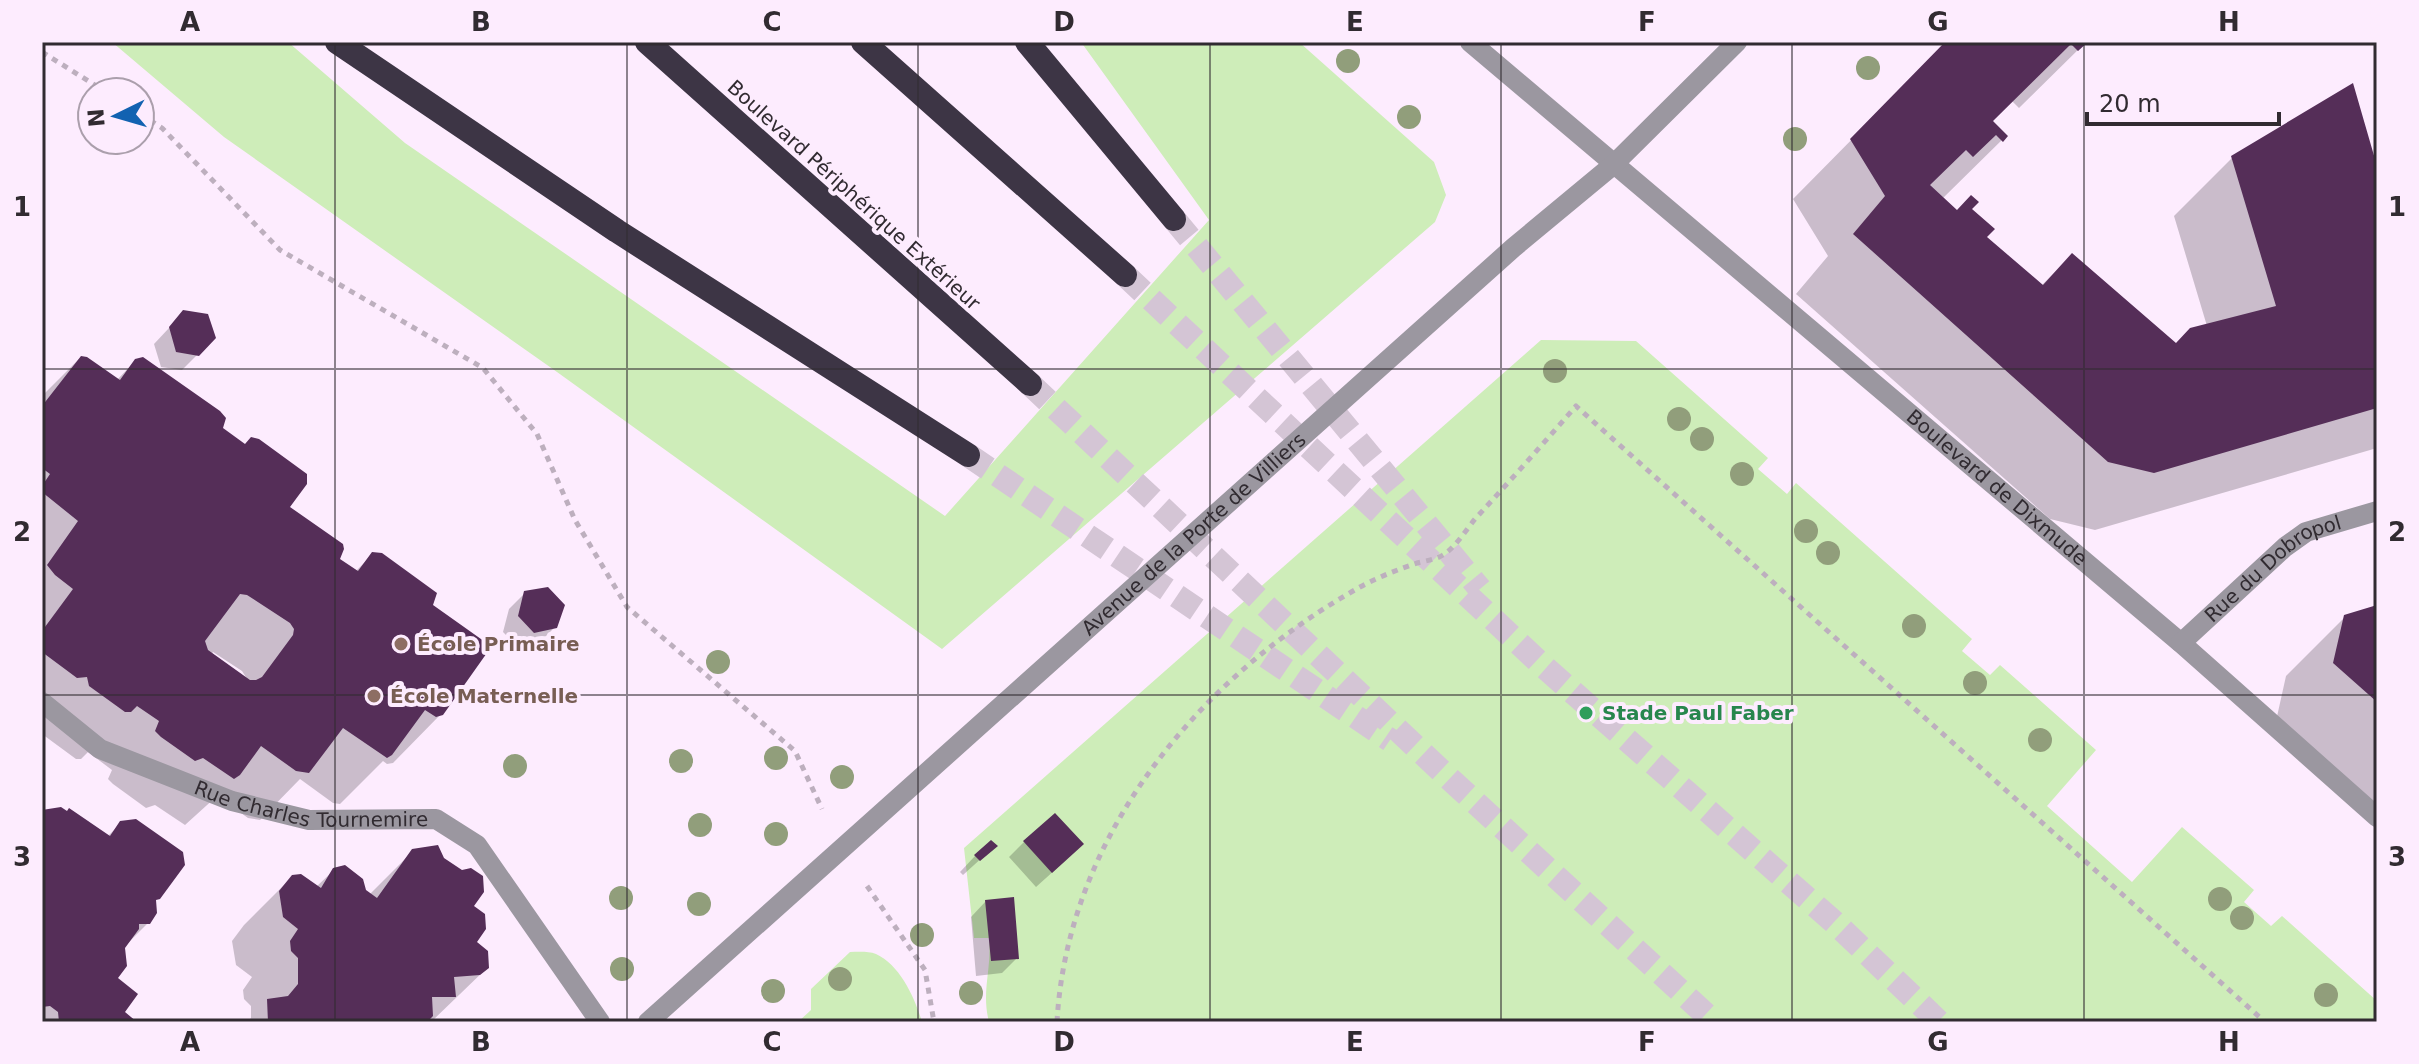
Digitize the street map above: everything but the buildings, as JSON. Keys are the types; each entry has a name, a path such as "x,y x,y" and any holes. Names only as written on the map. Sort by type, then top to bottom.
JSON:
{"highway":[{"path":"337,42 617,231 968,455"},
{"name":"Boulevard Périphérique Extérieur","path":"647,42 1030,384"},
{"path":"863,42 1125,275"},
{"path":"1027,42 1174,219"}],"street":[{"name":"Boulevard de Dixmude","path":"1470,42 2181,643 2377,817"},
{"name":"Avenue de la Porte de Villiers","path":"648,1022 1502,258 1613,165 1737,42"},
{"name":"Rue du Dobropol","path":"2181,643 2285,547 2306,532 2377,511"},
{"name":"Rue Charles Tournemire","path":"42,702 100,749 232,801 309,820 436,819 477,845 600,1022"}],"path":[{"path":"42,52 80,76"},
{"path":"156,124 280,250 483,368 537,434 575,520 627,607 795,751 841,850 925,970 934,1022"},
{"path":"1057,1022 1058,998 1073,926 1105,845 1130,800 1192,718 1266,648 1308,618 1384,575 1443,555 1576,406 2265,1022"}],"green space":[{"path":"112,42 288,42 405,143 945,516 1209,220 1081,42 1299,42 1434,162 1446,195 1435,222 942,649 224,137 156,79 156,76"},
{"name":"Stade Paul Faber","path":"1541,340 1636,341 1768,458 1758,469 1787,494 1796,483 1972,639 1962,651 1990,675 2000,665 2096,750 2047,806 2132,882 2182,827 2254,890 2244,902 2271,926 2282,916 2377,1001 2377,1022 989,1022 986,1000 989,938 974,938 964,848"},
{"path":"850,952 876,954 885,959 911,993 922,1022 798,1022 811,1010 811,989"}],"tunnel":[{"path":"1174,219 1480,589"},
{"path":"1125,275 1542,665 1834,922 1939,1022"},
{"path":"1030,384 1452,781 1714,1022"},
{"path":"968,455 1390,740"}],"place":[{"name":"École Primaire","path":"401,644"},
{"name":"École Maternelle","path":"374,696"},
{"name":"Stade Paul Faber","path":"1586,713"}]}
